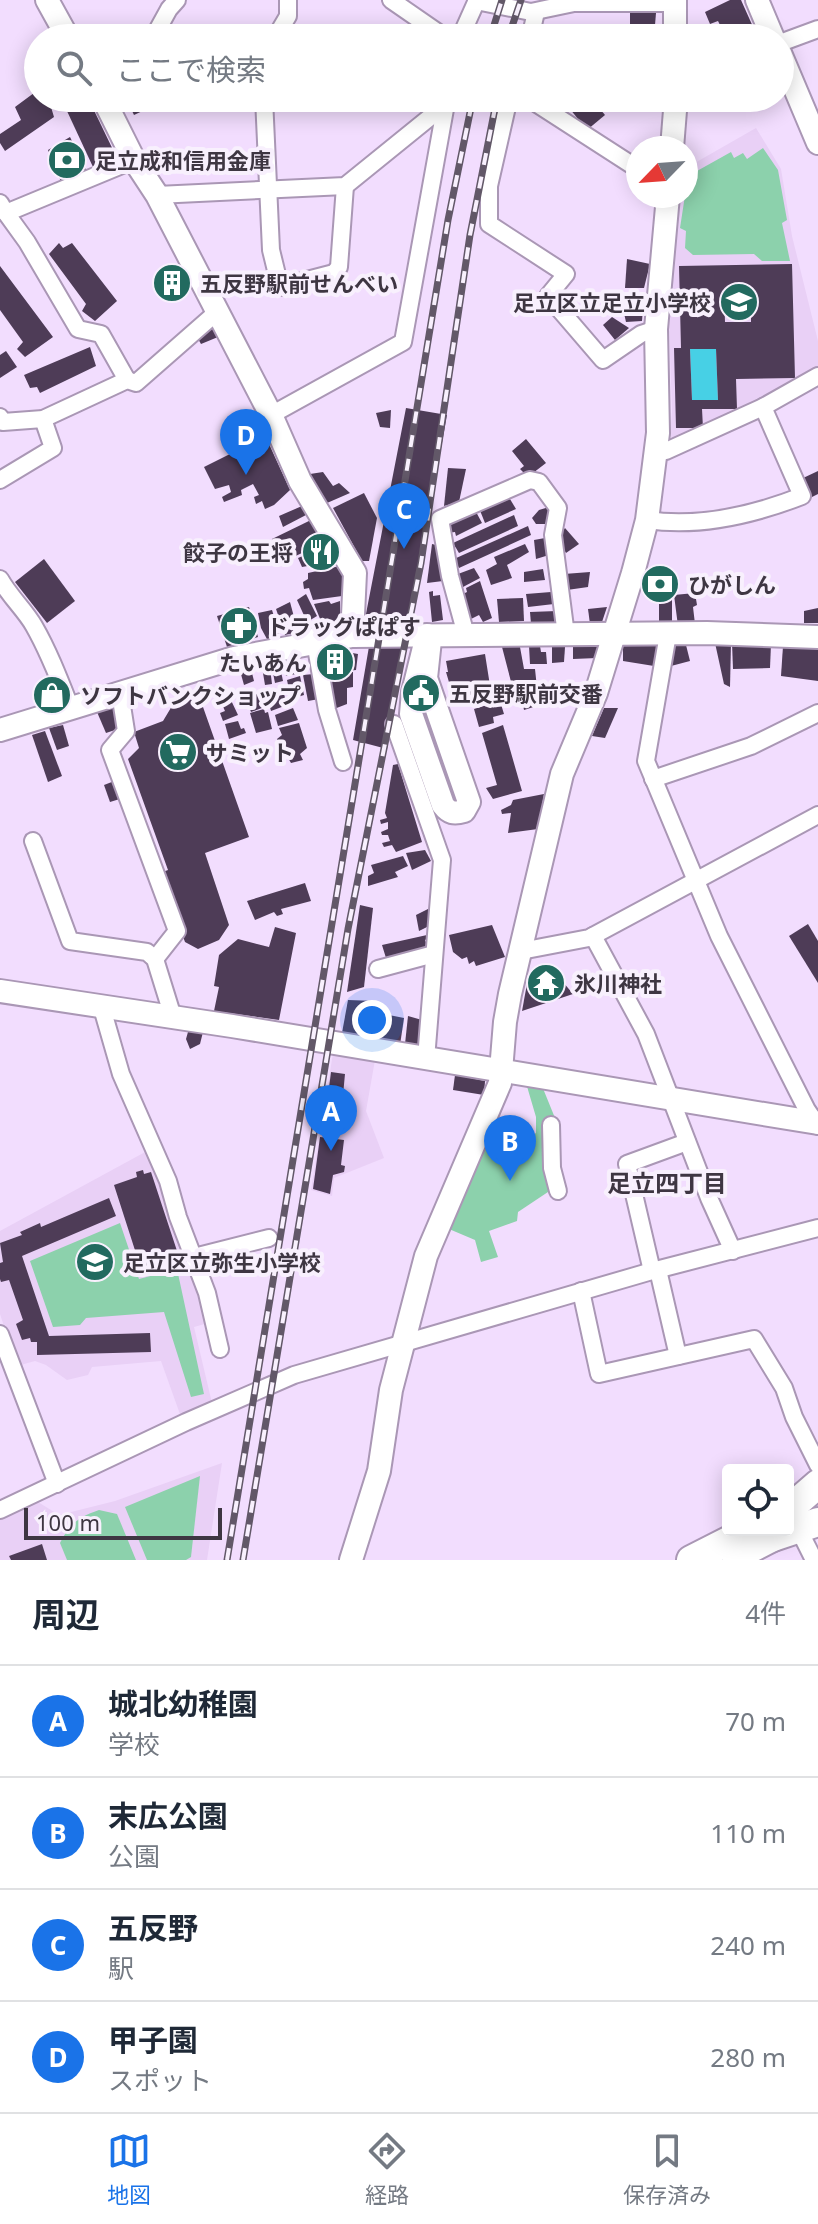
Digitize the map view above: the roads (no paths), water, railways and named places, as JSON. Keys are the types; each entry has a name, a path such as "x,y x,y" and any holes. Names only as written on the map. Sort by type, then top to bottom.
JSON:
{"highway":[{"path":"794,1519 818,1484"},
{"path":"794,1521 818,1495"},
{"path":"691,1560 759,1536"},
{"path":"728,1560 771,1536"}],"street":[{"path":"47,0 60,24"},
{"path":"161,24 177,0"},
{"path":"283,24 288,16 288,0"},
{"path":"391,0 426,24"},
{"path":"466,24 476,0 536,12 574,3 675,2 675,24"},
{"path":"757,0 767,24"},
{"path":"533,24 536,12"},
{"path":"794,38 818,29"},
{"path":"794,86 818,143"},
{"path":"110,112 134,160 157,195 271,415 300,481 355,573 352,636"},
{"path":"264,112 271,250 280,287 334,273 339,267 345,186"},
{"path":"157,195 345,186 433,112"},
{"path":"271,415 403,342 444,112"},
{"path":"506,112 489,186 489,224 566,274 548,296 603,360 641,334 656,329"},
{"path":"550,112 626,161"},
{"path":"673,136 675,112"},
{"path":"134,160 3,208 27,242 78,329 101,334 127,380 136,383 217,312"},
{"path":"351,1560 379,1471 391,1390 426,1256 500,1083 505,1022 562,774 596,693 647,520 659,415 656,329 667,208"},
{"path":"656,453 763,407 818,376"},
{"path":"0,417 3,422 43,419 127,380"},
{"path":"647,520 690,523 756,512 802,496 763,407"},
{"path":"0,480 53,448 43,419"},
{"path":"466,635 450,576 440,519 530,480 539,482 558,508 553,535 566,635"},
{"path":"0,579 11,599 32,622 71,709"},
{"path":"668,634 646,761 740,982 807,1110 818,1124"},
{"path":"0,730 234,658 315,640 427,635 776,634 818,637"},
{"path":"427,635 430,640 426,678 469,802 464,811 457,813 443,805 411,714 413,692 427,635"},
{"path":"315,640 327,710 343,762"},
{"path":"120,693 126,731 110,750 177,931 155,959"},
{"path":"653,779 751,746 818,713"},
{"path":"394,724 442,860 426,1059"},
{"path":"521,951 593,936 818,815"},
{"path":"33,841 70,941 147,952 155,959 173,1017"},
{"path":"593,936 646,1034 709,1198 733,1251"},
{"path":"378,969 434,954"},
{"path":"0,991 818,1124"},
{"path":"102,1008 121,1074 168,1181 207,1293 220,1349"},
{"path":"551,1125 552,1168 558,1191"},
{"path":"678,1356 627,1164 687,1142"},
{"path":"0,1510 294,1375 655,1270 818,1228"},
{"path":"194,1257 269,1238"},
{"path":"581,1291 599,1374 754,1339 784,1388 794,1417 818,1465"},
{"path":"0,1334 57,1484"},
{"path":"794,1531 814,1560"}],"water":[{"path":"690,349 716,349 718,400 692,400"}],"railway":[{"path":"494,24 502,0"},
{"path":"513,24 521,0"},
{"path":"227,1560 448,220 470,112"},
{"path":"243,1560 348,929 421,563 470,235 494,112"}],"place":[{"name":"足立成和信用金庫","path":"67,160"},
{"name":"五反野駅前せんべい","path":"172,283"},
{"name":"足立区立足立小学校","path":"739,302"},
{"name":"甲子園","path":"246,475"},
{"name":"五反野","path":"404,549"},
{"name":"餃子の王将","path":"321,552"},
{"name":"ひがしん","path":"660,584"},
{"name":"ドラッグぱぱす","path":"239,626"},
{"name":"たいあん","path":"335,662"},
{"name":"五反野駅前交番","path":"421,693"},
{"name":"ソフトバンクショップ","path":"52,695"},
{"name":"サミット","path":"178,752"},
{"name":"氷川神社","path":"546,983"},
{"name":"城北幼稚園","path":"331,1151"},
{"name":"末広公園","path":"510,1181"},
{"name":"足立区立弥生小学校","path":"95,1262"}],"district":[{"name":"足立四丁目","path":"667,1182"}]}
